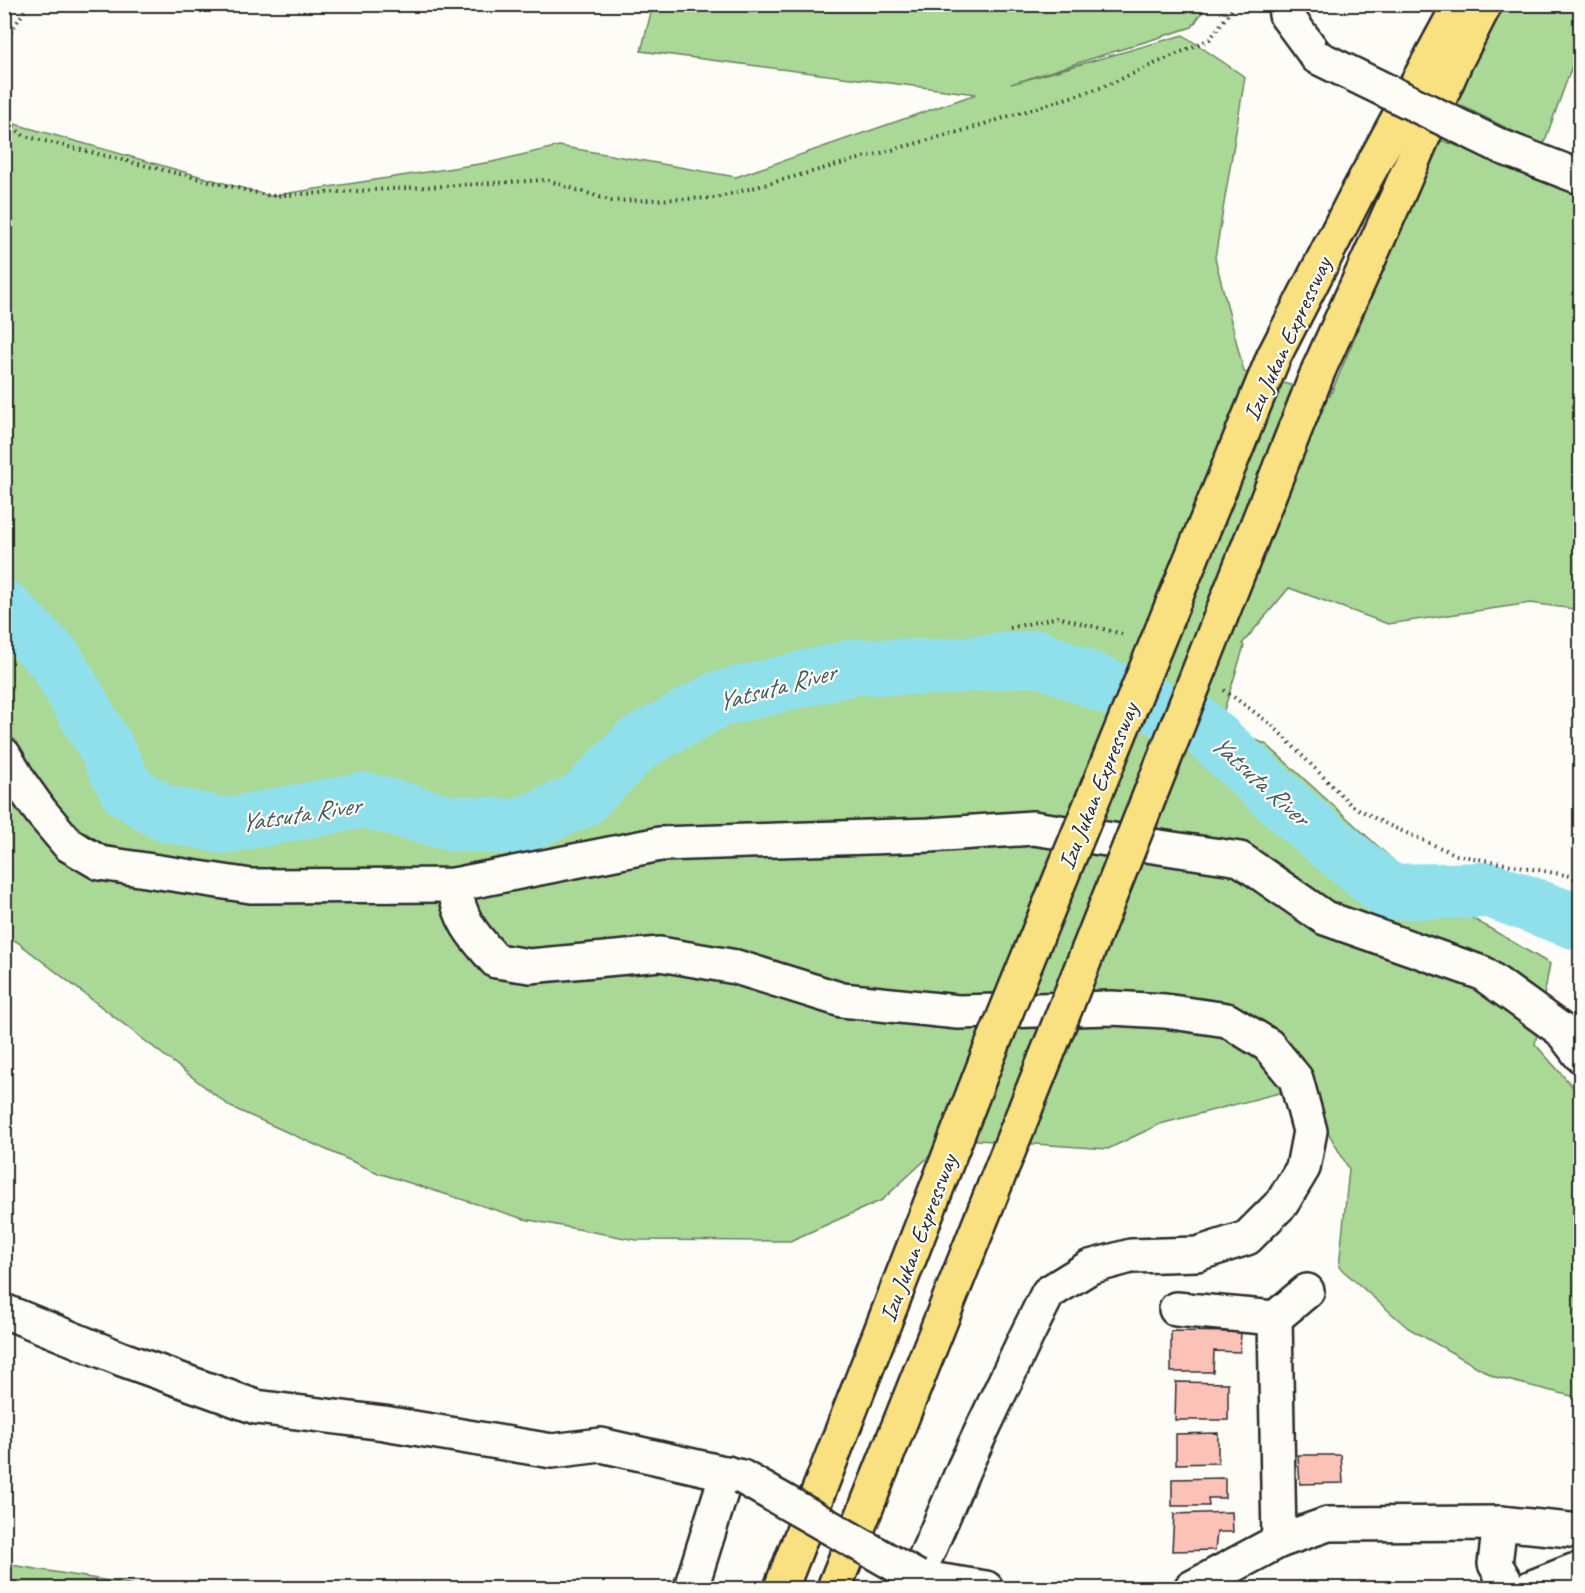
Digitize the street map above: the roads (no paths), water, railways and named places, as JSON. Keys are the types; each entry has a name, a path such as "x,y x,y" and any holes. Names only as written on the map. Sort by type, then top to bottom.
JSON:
{"highway":[{"name":"Izu Jukan Expressway","path":"781,1588 988,1056 1274,356 1357,194 1460,4"},
{"name":"Izu Jukan Expressway","path":"834,1588 1319,369 1398,197 1455,63 1485,4"}],"street":[{"path":"1285,4 1287,15 1317,57 1502,147 1581,177"},
{"path":"4,755 41,812 69,844 100,863 251,886 454,885 660,844 930,835 1033,828 1240,859 1325,918 1482,973 1561,1030 1581,1055"},
{"path":"454,885 466,926 496,961 530,966 660,954 736,967 842,1000 958,1012 1111,1008 1175,1012 1227,1020 1268,1046 1296,1079 1310,1131 1303,1168 1282,1203 1247,1238 1197,1254 1131,1256 1090,1267 1048,1293 909,1579"},
{"path":"1176,1309 1275,1318 1307,1291"},
{"path":"4,1311 122,1359 256,1407 384,1423 552,1451 601,1445 734,1475 909,1579 986,1588"},
{"path":"1275,1318 1279,1541"},
{"path":"691,1588 734,1475"},
{"path":"1500,1523 1495,1564 1509,1588"},
{"path":"1191,1588 1279,1541 1328,1524 1500,1523 1581,1531"},
{"path":"1530,1588 1573,1571 1581,1571"}],"waterway":[{"name":"Yatsuta River","path":"4,608 55,659 105,746 127,790 163,813 224,826 364,800 450,823 518,827 582,800 637,744 719,699 854,667 939,667 1039,658 1198,724 1308,825 1389,892 1490,890 1580,923"}]}
